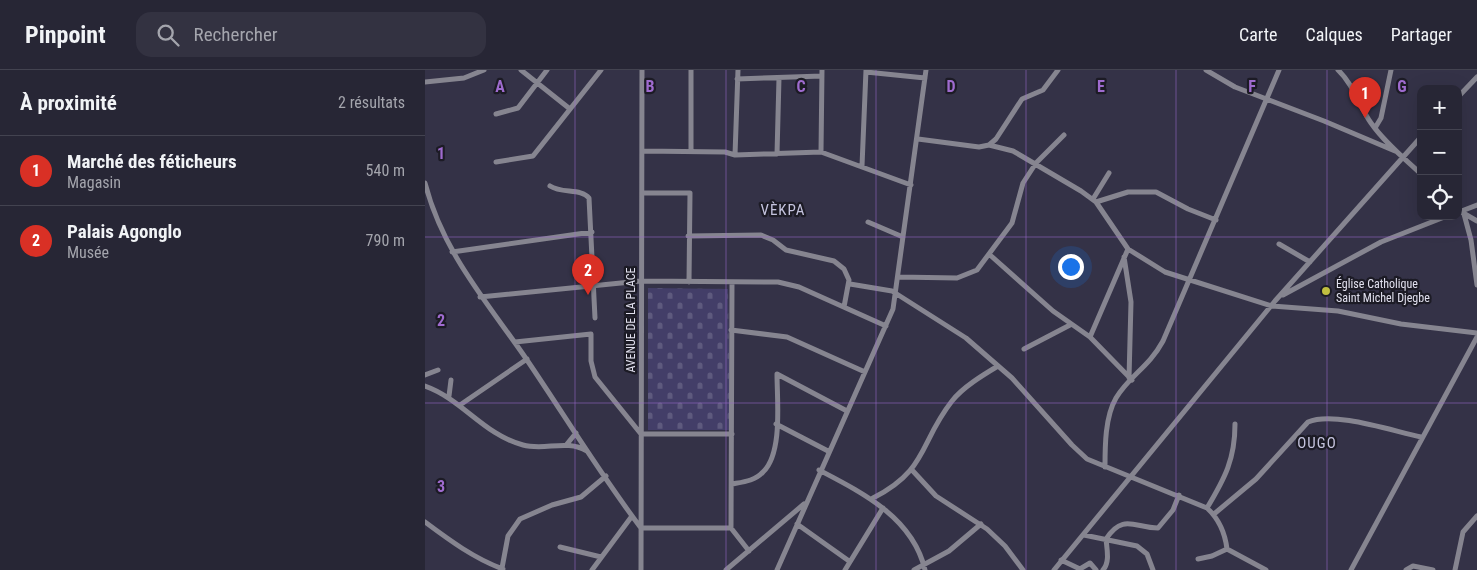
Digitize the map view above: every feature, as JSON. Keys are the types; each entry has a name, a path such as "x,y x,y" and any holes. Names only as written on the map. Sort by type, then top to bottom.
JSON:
{"street":[{"path":"425,82 464,78 484,70"},
{"path":"521,70 570,110"},
{"path":"497,114 518,108 547,70"},
{"path":"496,162 533,156 601,70"},
{"name":"AVENUE DE LA PLACE","path":"641,570 642,70"},
{"path":"691,70 691,151"},
{"path":"735,155 737,70"},
{"path":"821,152 822,70"},
{"path":"777,570 819,470 886,326 896,295 926,70"},
{"path":"989,145 996,139 1022,99 1043,90 1058,70"},
{"path":"1206,70 1235,87 1324,120 1395,151 1417,170"},
{"path":"1105,467 1105,441 1113,404 1131,379 1156,353 1190,280 1279,70"},
{"path":"1338,70 1347,78 1361,108 1375,128 1395,151"},
{"path":"1375,128 1381,118 1391,70"},
{"path":"862,166 866,71 925,78"},
{"path":"737,79 822,76"},
{"path":"1462,93 1477,77"},
{"path":"777,154 779,78"},
{"path":"898,277 961,277 977,270 1013,223 1019,190 1036,164 1064,135"},
{"path":"918,139 979,146 989,145 1013,151 1094,201 1128,249 1165,272 1272,306 1338,311 1401,324 1477,333"},
{"path":"1054,570 1279,297 1417,141"},
{"path":"642,151 725,152 735,155 821,152 911,185"},
{"path":"1094,201 1109,173"},
{"path":"425,184 433,209 452,252 481,298 527,359 641,528 731,528"},
{"path":"550,186 558,191 587,196 591,206 595,318"},
{"path":"1094,201 1128,192 1156,192 1188,209 1216,220"},
{"path":"643,193 690,193 688,236 689,282"},
{"path":"1462,211 1477,206"},
{"path":"1462,213 1477,221"},
{"path":"1462,217 1471,240 1477,285"},
{"path":"1279,297 1381,242 1437,220"},
{"path":"868,222 903,236"},
{"path":"452,252 592,232"},
{"path":"688,236 766,236 786,250 834,261 844,269 850,284 844,307"},
{"path":"1279,244 1310,262"},
{"path":"1090,338 1128,249"},
{"path":"990,255 1070,325 1090,338 1131,379"},
{"path":"1124,257 1131,302 1131,379"},
{"path":"481,298 641,281 786,283 886,326"},
{"path":"732,282 731,528 749,551"},
{"path":"850,284 890,291 966,338 1030,396 1072,445 1087,459 1207,508 1214,514 1225,536 1227,549"},
{"path":"1024,349 1070,325"},
{"path":"731,330 787,337 865,372"},
{"path":"515,342 591,334 591,361 595,376 641,434 732,434"},
{"path":"1351,570 1421,437 1477,337"},
{"path":"461,405 527,359"},
{"path":"873,498 892,489 912,470 953,399 998,366"},
{"path":"425,375 439,370"},
{"path":"732,484 751,480 765,471 773,456 777,424 777,374 847,411"},
{"path":"449,396 451,380"},
{"path":"425,386 449,396 486,427 514,442 529,446 567,444 590,453"},
{"path":"1214,514 1255,479 1308,422 1316,418 1337,418 1421,437"},
{"path":"777,424 828,451"},
{"path":"1207,508 1225,479 1233,456 1235,424"},
{"path":"567,444 576,433"},
{"path":"819,470 873,498 910,535 925,568"},
{"path":"912,470 936,496 981,524 1005,546 1023,570"},
{"path":"425,522 455,544 477,555 486,564 503,569 508,536 520,519 552,505 581,497 606,476"},
{"path":"1103,570 1107,566 1106,540 1111,531 1123,524 1135,523 1158,528 1173,510 1179,495"},
{"path":"727,570 805,504"},
{"path":"845,570 883,508"},
{"path":"592,570 632,516"},
{"path":"1455,570 1463,532 1477,516"},
{"path":"797,524 849,561"},
{"path":"914,570 925,568 981,524"},
{"path":"1084,535 1137,546 1147,554 1153,570"},
{"path":"560,547 601,557"},
{"path":"1198,559 1212,556 1227,549"},
{"path":"1227,549 1266,570"},
{"path":"1061,560 1080,569 1090,563 1096,570"},
{"path":"1249,570 1250,562"},
{"path":"483,570 486,564"},
{"path":"1406,570 1413,566 1433,570"}],"green space":[{"path":"648,288 728,289 730,430 648,430"}],"place":[{"name":"Marché des féticheurs","path":"1365,118"},
{"name":"Église Catholique Saint Michel Djegbe","path":"1326,291"},
{"name":"Palais Agonglo","path":"588,295"}],"district":[{"name":"VÈKPA","path":"783,210"},
{"name":"OUGO","path":"1317,443"}]}
